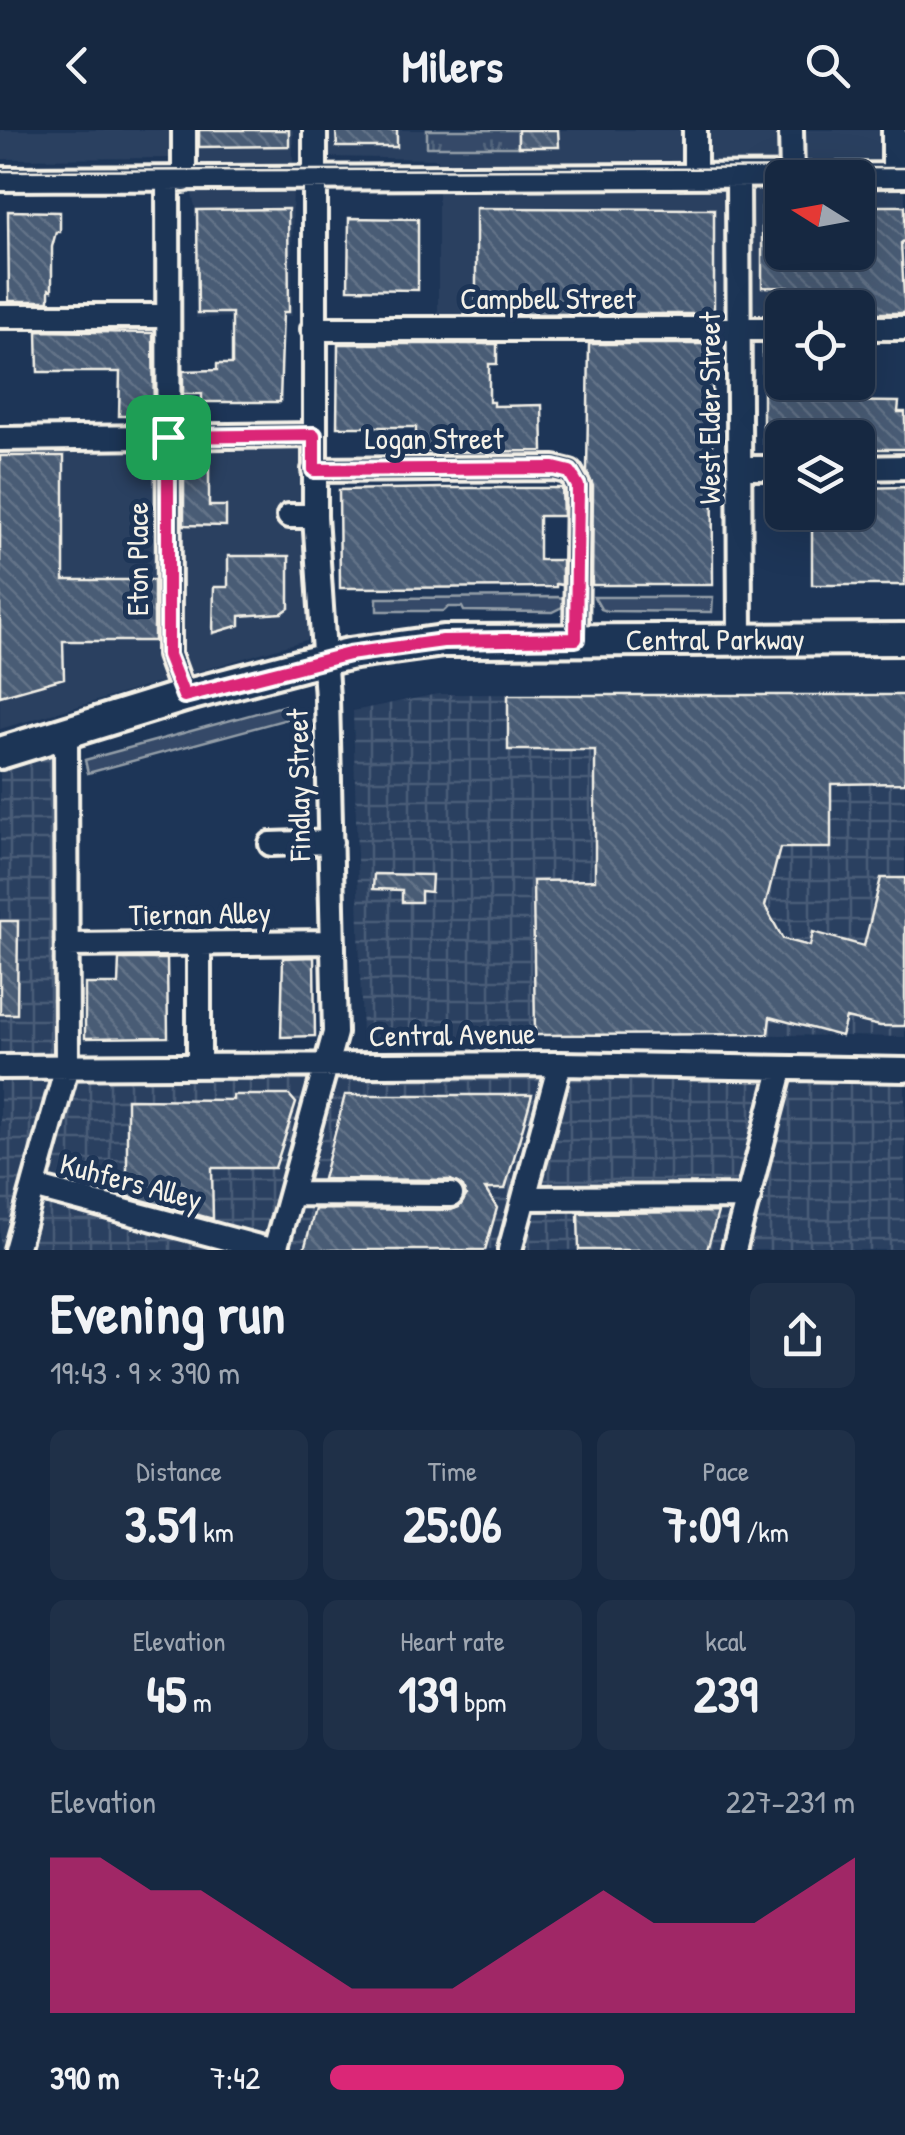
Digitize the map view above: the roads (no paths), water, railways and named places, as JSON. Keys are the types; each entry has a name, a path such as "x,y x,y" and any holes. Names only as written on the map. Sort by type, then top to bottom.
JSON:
{"main road":[{"name":"Central Parkway","path":"0,753 184,696 324,660 443,641 905,640"}],"street":[{"name":"Eton Place","path":"184,130 176,179 168,316 168,655 184,696"},
{"name":"Findlay Street","path":"273,1250 335,1034 324,660 315,516 315,130"},
{"path":"695,130 696,176"},
{"path":"791,130 792,160"},
{"path":"894,130 899,175"},
{"name":"West Elder Street","path":"738,176 740,640"},
{"path":"0,179 765,176"},
{"path":"0,316 168,316"},
{"name":"Campbell Street","path":"314,329 765,328"},
{"path":"875,328 905,328"},
{"path":"0,439 314,435"},
{"name":"Logan Street","path":"314,470 554,468 570,472 578,486 576,639"},
{"path":"740,468 765,468"},
{"path":"875,468 905,468"},
{"path":"289,516 315,516"},
{"path":"16,1250 67,1066 66,735"},
{"path":"270,844 331,842"},
{"name":"Tiernan Alley","path":"67,945 333,942"},
{"path":"199,945 200,1064"},
{"path":"510,1250 560,1064"},
{"name":"Central Avenue","path":"0,1067 560,1064 905,1070"},
{"path":"734,1250 781,1070"},
{"name":"Kuhfers Alley","path":"34,1187 273,1250"},
{"path":"292,1194 451,1194"},
{"path":"524,1198 748,1197"}],"tram line":[{"path":"0,171 905,168"}]}
